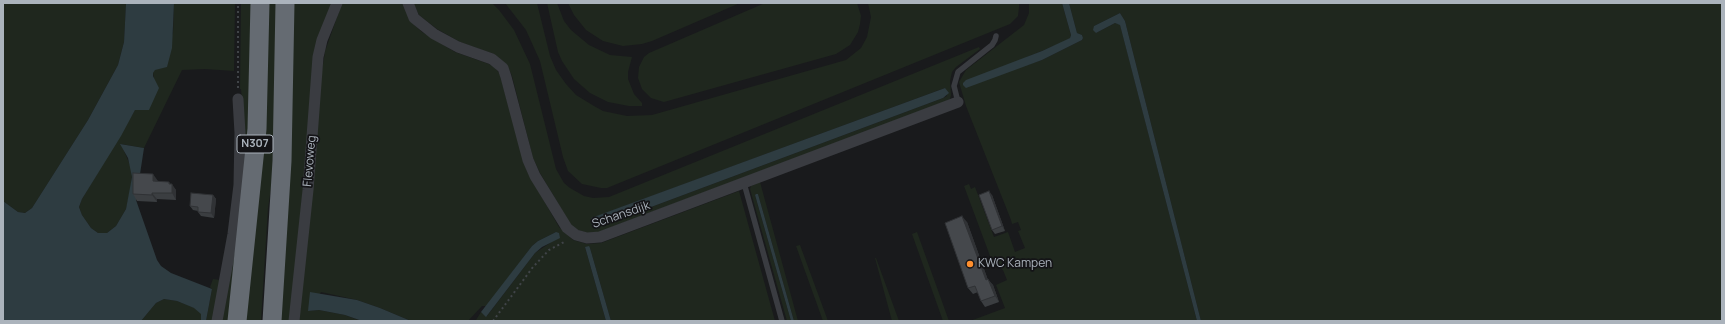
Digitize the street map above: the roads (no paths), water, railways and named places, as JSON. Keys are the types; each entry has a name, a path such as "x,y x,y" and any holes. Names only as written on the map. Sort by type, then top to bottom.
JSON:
{"highway":[{"name":"N307","path":"237,321 257,128 260,3"},
{"name":"N307","path":"272,321 282,161 285,3"}],"street":[{"name":"Flevoweg","path":"294,321 308,183 318,57 322,40 337,3"},
{"name":"Schansdijk","path":"408,3 414,18 434,34 458,47 492,59 502,68 506,77 532,169 563,224 576,235 587,238 600,237 958,102"},
{"path":"217,321 233,234 239,185 240,133 238,99"}],"lane":[{"path":"958,102 954,86 958,72 992,45 996,36"},
{"path":"744,183 782,321"}],"place":[{"name":"KWC Kampen","path":"970,264"}]}
